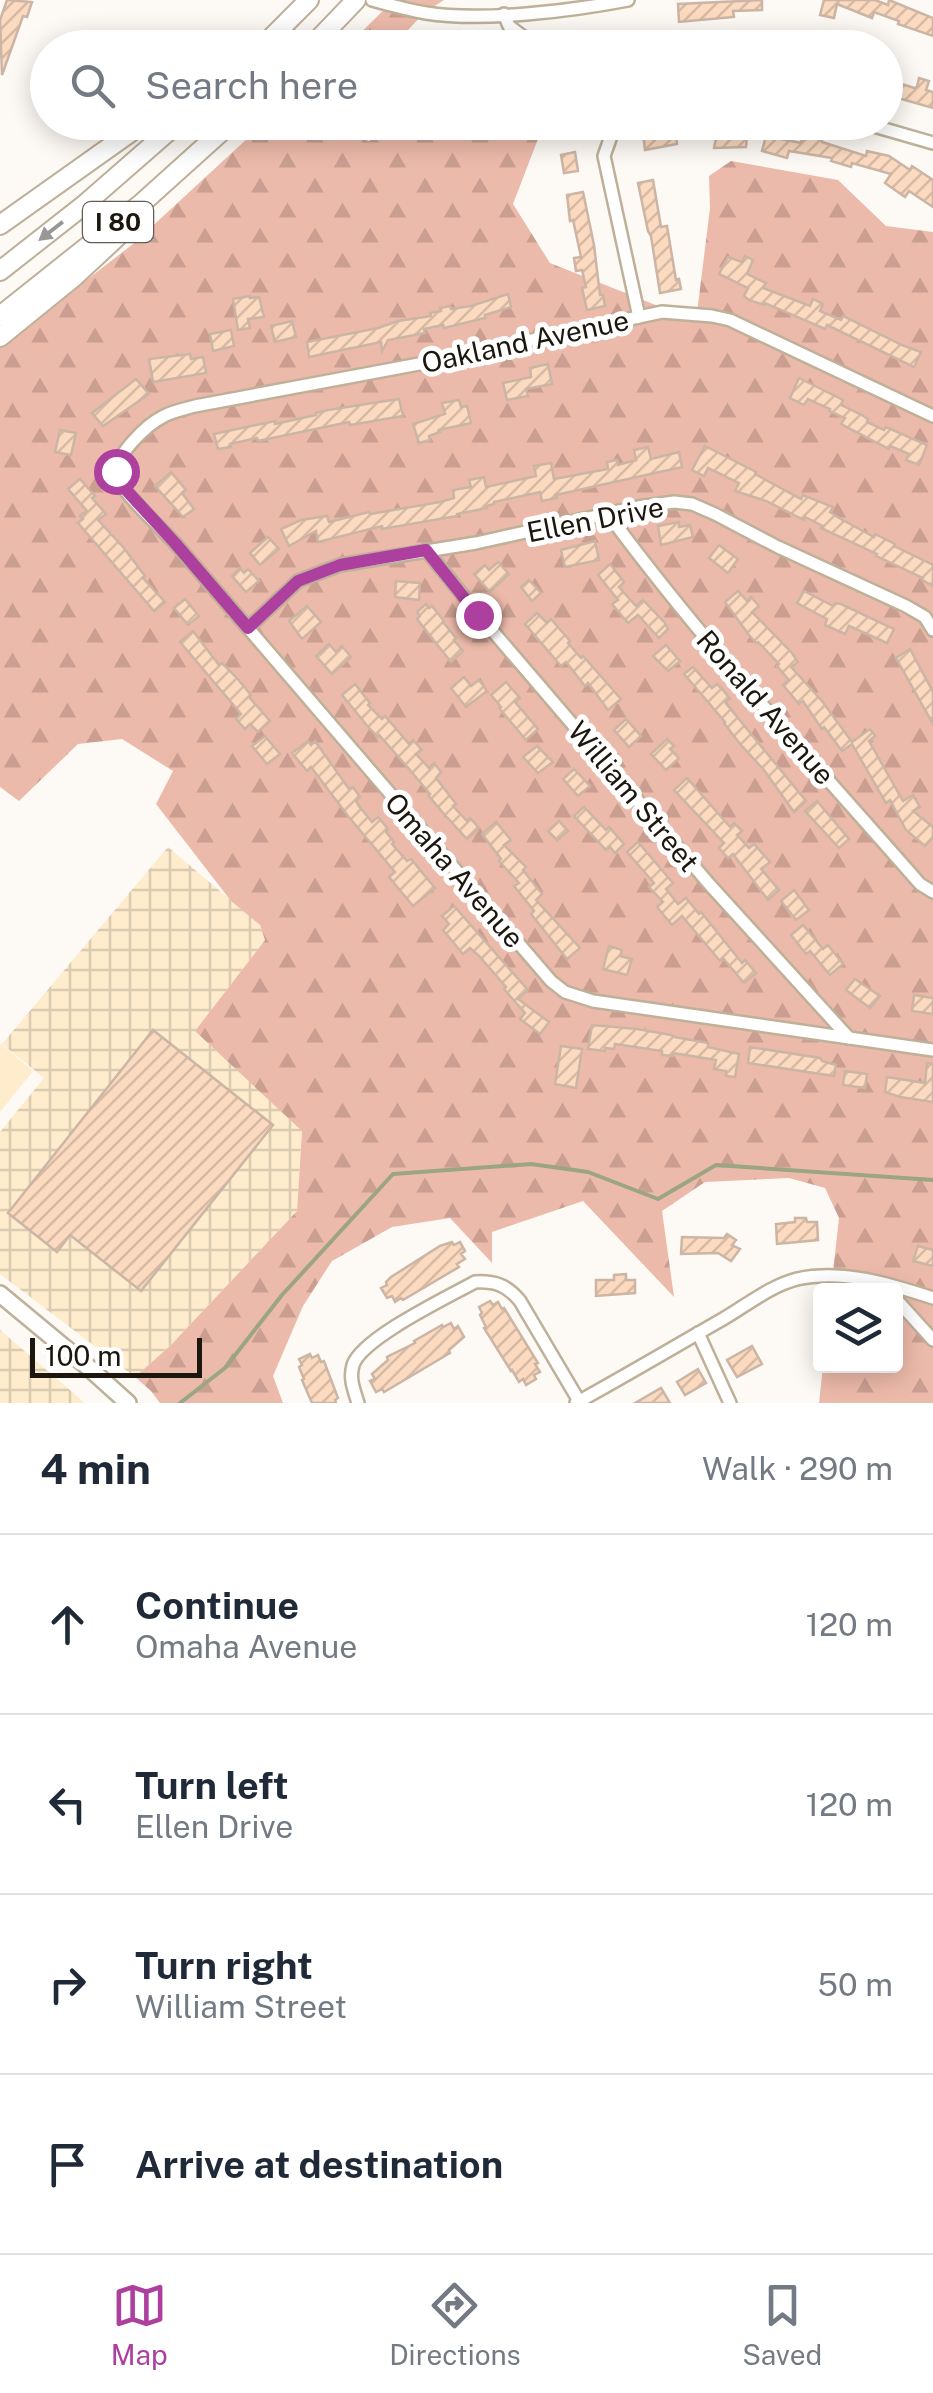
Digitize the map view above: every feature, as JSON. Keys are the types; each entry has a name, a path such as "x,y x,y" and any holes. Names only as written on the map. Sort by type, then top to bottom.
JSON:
{"highway":[{"path":"278,30 309,0"},
{"path":"327,30 356,0"},
{"path":"0,224 119,140"},
{"name":"I 80","path":"0,271 159,140"},
{"name":"I 80","path":"0,316 93,243 212,140"},
{"path":"0,338 74,278 134,222 185,165"}],"main road":[{"path":"0,1294 128,1403"}],"street":[{"path":"372,0 428,13 504,14 628,0"},
{"path":"504,14 513,30"},
{"path":"903,134 933,143"},
{"path":"610,140 604,156 638,317"},
{"name":"Oakland Avenue","path":"120,460 142,432 163,416 195,406 434,361 662,312 730,320 933,416"},
{"name":"Omaha Avenue","path":"120,460 117,480 551,981 565,992 593,1001 933,1050"},
{"name":"Ellen Drive","path":"248,628 298,581 340,565 476,543 674,502 692,504 906,606 925,617 933,630"},
{"name":"Ronald Avenue","path":"608,514 720,654 920,884 933,892"},
{"name":"William Street","path":"426,550 710,886 849,1038"},
{"path":"358,1403 350,1378 354,1360 374,1340 476,1282 493,1281 511,1290 577,1402 761,1295 796,1280 848,1277 872,1283"},
{"path":"903,1291 933,1298"},
{"path":"903,1307 933,1340"},
{"path":"698,1333 730,1403"}],"shaded area":[{"path":"168,847 260,925 265,940 195,1031 302,1130 297,1211 170,1346 135,1377 0,1274 0,1132 44,1078 2,1044"},
{"path":"0,1043 33,1071 0,1112"},
{"path":"0,1330 85,1403 0,1403"}],"green space":[{"path":"394,0 444,0 408,30 363,30"},
{"path":"246,140 538,140 513,204 550,263 696,321 710,208 709,176 731,161 838,180 886,226 933,232 933,1403 819,1403 822,1373 903,1373 903,1283 832,1283 839,1218 825,1188 789,1178 705,1182 662,1211 674,1297 583,1201 492,1232 492,1263 450,1218 392,1227 332,1261 303,1306 273,1376 283,1403 160,1403 135,1377 170,1346 297,1211 302,1131 195,1031 265,940 260,925 231,901 156,804 173,771 122,739 78,744 19,801 0,787 0,347 133,244"}],"building":[{"path":"7,0 32,2 27,17 23,16 2,75 0,20"},
{"path":"762,0 762,10 733,11 734,17 679,22 678,4"},
{"path":"824,0 875,0 888,5 889,0 933,18 933,36 874,12 872,18 837,4 834,18 820,15"},
{"path":"919,78 929,81 926,90 933,92 933,108 903,99 903,84 917,87"},
{"path":"644,140 676,140 677,144 645,150"},
{"path":"716,140 747,140 746,147 714,148"},
{"path":"765,140 822,140 866,156 867,151 889,156 933,180 933,207 909,191 905,197 885,183 891,174 852,163 851,167 831,161 832,158 789,151 787,158 762,151"},
{"path":"575,152 578,171 564,173 561,155"},
{"path":"653,180 661,227 667,226 681,289 660,293 638,183"},
{"path":"583,192 605,306 587,310 582,270 576,271 574,258 581,257 567,195"},
{"path":"745,256 753,260 747,274 766,283 763,288 810,306 813,299 823,304 820,311 841,320 843,316 921,352 914,367 827,325 825,329 749,300 744,296 748,288 719,274 728,257 742,262"},
{"path":"508,294 511,307 485,318 388,340 382,351 381,342 309,357 307,342 431,316 440,308 471,306"},
{"path":"259,297 264,317 248,319 250,328 238,330 233,299"},
{"path":"292,321 296,337 275,342 271,326"},
{"path":"231,330 234,346 213,351 210,334"},
{"path":"190,354 191,359 203,357 206,373 153,382 149,359"},
{"path":"548,364 552,384 526,389 528,396 507,400 503,383 531,377 530,368"},
{"path":"799,378 843,400 841,405 862,415 867,422 927,445 919,465 906,460 909,454 890,446 889,449 841,424 845,418 830,409 808,399 804,405 790,398"},
{"path":"136,379 149,394 103,426 92,413"},
{"path":"399,399 403,416 350,425 349,422 258,441 257,438 218,449 214,434 328,410"},
{"path":"459,400 461,407 467,406 471,423 439,430 429,436 430,440 419,443 413,424 445,414 442,403"},
{"path":"60,430 76,433 71,455 55,452"},
{"path":"705,446 801,499 803,495 833,507 830,512 839,518 933,565 933,586 805,517 804,520 735,491 739,483 708,468 704,476 692,470"},
{"path":"648,447 651,459 679,452 682,467 556,495 557,498 542,501 540,492 494,502 487,508 457,516 382,526 318,542 316,531 289,546 281,529 301,520 327,516 329,522 440,502 454,498 453,490 471,487 469,480 484,477 486,487 536,476 534,466 551,463 554,479 608,469 607,462 617,460 618,465 636,460 634,450"},
{"path":"171,472 186,490 182,493 194,509 183,517 155,486"},
{"path":"80,479 106,514 98,520 165,602 154,611 78,523 87,511 68,489"},
{"path":"679,522 679,527 690,525 693,537 661,545 658,526"},
{"path":"268,537 279,549 260,565 250,553"},
{"path":"595,541 599,560 565,567 561,550"},
{"path":"719,545 738,559 728,573 709,558"},
{"path":"498,562 509,574 490,592 474,574 485,565 489,570"},
{"path":"610,564 624,582 619,587 636,606 643,600 665,623 668,629 659,638 638,615 628,623 612,604 618,600 598,575"},
{"path":"240,568 244,573 248,569 259,581 246,592 232,576"},
{"path":"529,580 541,593 532,601 521,587"},
{"path":"396,581 420,583 419,600 395,597"},
{"path":"738,591 759,606 752,612 792,653 798,662 791,667 852,742 870,729 875,736 869,741 903,801 913,795 920,807 913,811 933,827 933,837 925,846 906,830 890,800 886,803 852,744 842,751 803,701 799,704 783,685 789,680 779,664 749,635 725,602"},
{"path":"804,591 894,629 887,643 849,626 845,634 825,625 827,619 797,603"},
{"path":"185,599 199,616 188,625 174,608"},
{"path":"426,604 444,621 463,651 451,662 417,619 417,612"},
{"path":"307,606 321,622 302,639 289,621"},
{"path":"537,613 547,623 551,619 581,658 621,699 608,710 566,662 561,666 525,624"},
{"path":"193,631 270,721 258,732 250,724 245,729 236,719 241,714 180,642"},
{"path":"329,644 336,652 342,646 351,657 332,674 316,656"},
{"path":"666,645 680,661 668,671 653,656"},
{"path":"910,649 933,692 933,724 896,658"},
{"path":"693,667 712,688 717,684 723,690 730,699 725,702 806,801 794,812 684,674"},
{"path":"464,677 471,686 479,680 487,691 466,707 451,688"},
{"path":"506,682 520,698 515,702 538,729 526,740 491,695"},
{"path":"355,684 382,719 385,716 409,744 413,740 422,750 416,754 429,768 434,763 441,772 436,778 456,804 453,806 479,828 467,839 342,695"},
{"path":"626,719 641,736 629,747 614,730"},
{"path":"265,736 280,754 267,764 252,746"},
{"path":"667,739 679,758 666,770 651,754"},
{"path":"308,741 311,745 315,741 349,789 353,787 360,797 356,801 372,822 378,817 388,829 392,844 407,861 411,859 435,888 413,906 389,877 395,872 311,767 307,771 292,753"},
{"path":"537,746 553,762 538,773 523,757"},
{"path":"574,769 590,786 578,796 563,779"},
{"path":"687,778 730,827 734,823 742,831 737,835 749,848 754,844 770,862 761,869 779,890 768,900 733,854 728,858 719,848 724,843 674,790"},
{"path":"817,801 849,839 839,848 805,811"},
{"path":"584,807 624,844 615,853 610,847 606,850 574,816"},
{"path":"559,821 568,831 557,840 548,831"},
{"path":"496,822 511,840 504,845 526,867 523,870 542,894 536,900 580,948 567,959 531,914 534,911 514,886 519,883 482,834"},
{"path":"638,842 673,883 666,889 678,904 686,898 742,963 745,960 756,973 744,983 682,916 672,925 657,907 663,902 649,887 654,883 627,852"},
{"path":"794,890 809,910 796,920 781,901"},
{"path":"454,906 528,990 518,999 549,1022 540,1034 520,1019 525,1013 479,956 470,948 463,954 443,930 449,924 442,916"},
{"path":"803,925 823,949 828,945 843,964 830,975 791,935"},
{"path":"609,946 622,950 620,956 632,959 627,975 603,969"},
{"path":"855,979 880,996 870,1008 846,990"},
{"path":"914,995 933,998 933,1014 912,1011"},
{"path":"592,1025 671,1035 739,1054 735,1077 714,1069 716,1060 673,1053 662,1055 662,1051 615,1044 614,1049 605,1051 588,1049"},
{"path":"153,1030 273,1125 141,1291 70,1235 57,1252 8,1213"},
{"path":"561,1046 582,1049 576,1088 555,1084"},
{"path":"750,1047 820,1058 836,1065 834,1076 748,1063"},
{"path":"927,1063 933,1064 933,1102 885,1092 887,1077 925,1083"},
{"path":"845,1071 867,1074 865,1088 843,1085"},
{"path":"795,1218 817,1222 818,1240 777,1244 776,1224 795,1222"},
{"path":"727,1234 736,1240 732,1245 740,1249 731,1261 718,1253 681,1254 682,1237 724,1238"},
{"path":"452,1242 460,1242 465,1251 459,1267 403,1300 387,1298 381,1288 391,1277"},
{"path":"918,1246 933,1250 933,1266 913,1261"},
{"path":"626,1274 626,1280 635,1280 635,1293 596,1296 596,1280 614,1280 614,1275"},
{"path":"490,1301 504,1308 538,1363 535,1364 540,1372 526,1385 523,1379 519,1382 484,1328 479,1307"},
{"path":"451,1323 454,1329 458,1326 464,1337 450,1353 384,1392 376,1392 370,1381 375,1379 372,1374 387,1357"},
{"path":"752,1346 762,1364 737,1377 727,1360"},
{"path":"310,1354 324,1361 338,1398 336,1403 312,1403 299,1367 299,1359"},
{"path":"698,1369 706,1383 685,1395 677,1382"},
{"path":"661,1388 670,1403 635,1403"}],"waterway":[{"path":"180,1403 225,1368 282,1295 393,1174 531,1164 588,1172 658,1199 716,1165 933,1180"}],"route":[{"path":"116,471 117,480 248,628 298,581 340,565 426,550 478,615"}]}
